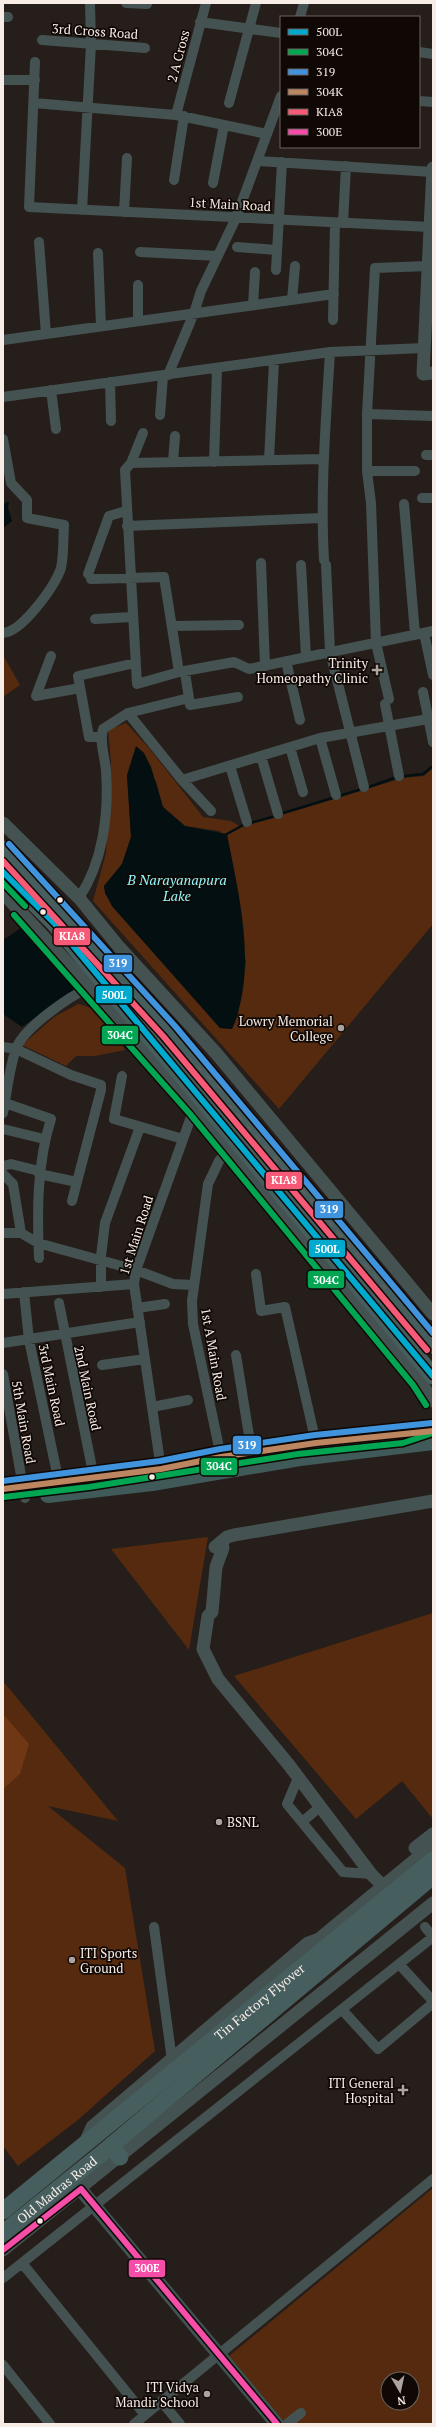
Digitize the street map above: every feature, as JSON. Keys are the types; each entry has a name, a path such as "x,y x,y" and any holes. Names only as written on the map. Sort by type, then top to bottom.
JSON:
{"highway":[{"path":"3,849 66,914 127,984 433,1345"},
{"path":"3,872 55,924 433,1376"},
{"name":"Tin Factory Flyover","path":"86,2143 433,1860"},
{"name":"Tin Factory Flyover","path":"115,2151 433,1876"},
{"name":"Old Madras Road","path":"3,2211 86,2143"},
{"name":"Old Madras Road","path":"3,2233 76,2183 115,2151"}],"main road":[{"path":"3,1500 24,1492 59,1483 162,1469 221,1457 252,1454 316,1443 426,1432"},
{"path":"3,1489 24,1492 152,1483 300,1458 433,1442"},
{"path":"76,2183 277,2424"}],"street":[{"path":"82,210 91,44 90,3"},
{"path":"126,3 148,4"},
{"name":"2 A Cross","path":"174,180 180,115 200,22 206,3"},
{"path":"229,104 256,3"},
{"path":"300,16 304,3"},
{"path":"200,22 280,33"},
{"name":"3rd Cross Road","path":"42,40 145,48"},
{"path":"420,52 433,54"},
{"path":"35,62 34,103 180,115 267,134"},
{"path":"3,80 35,80"},
{"path":"160,416 165,376 194,313 201,291 236,218 280,99"},
{"path":"420,101 433,102"},
{"name":"1st Main Road","path":"34,103 29,207 339,223 431,219"},
{"path":"213,183 224,125"},
{"path":"124,212 127,158"},
{"path":"258,161 346,166 433,179"},
{"path":"276,270 282,162"},
{"path":"333,320 339,223 346,166"},
{"path":"433,168 429,332 424,348 423,374 433,374"},
{"path":"39,242 46,334"},
{"path":"237,248 277,250"},
{"path":"140,252 218,256"},
{"path":"98,253 101,326"},
{"path":"399,776 389,727 387,701 376,642 371,503 367,471 367,414 375,268 430,258"},
{"path":"292,300 295,266"},
{"path":"253,305 255,272"},
{"path":"138,285 138,321"},
{"path":"3,340 334,294"},
{"path":"3,397 217,369 330,352 371,349 424,348"},
{"path":"330,352 323,459 322,518 330,652 364,787"},
{"path":"269,460 274,361"},
{"path":"214,462 217,369"},
{"path":"110,382 111,421"},
{"path":"51,390 56,429"},
{"path":"367,414 433,416"},
{"path":"143,433 131,463 124,470 126,526 137,684 182,672 234,662 249,669 424,632"},
{"path":"173,462 175,436"},
{"path":"3,438 11,483 27,500 26,518 64,525 61,568 34,612 10,633 3,634"},
{"path":"131,463 323,459"},
{"path":"367,471 416,471"},
{"path":"422,498 433,498"},
{"path":"404,504 424,632 433,675"},
{"path":"126,511 109,516 89,577 164,577 172,626 190,705 238,697"},
{"path":"126,526 322,518"},
{"path":"261,563 264,666"},
{"path":"301,565 306,657"},
{"path":"95,619 132,616"},
{"path":"172,626 239,625"},
{"path":"51,656 36,696 80,688"},
{"path":"286,662 300,720"},
{"path":"101,737 89,737 78,676 135,663"},
{"path":"423,692 433,742"},
{"path":"79,898 89,883 104,834 106,771 101,737 103,729 128,713 189,698"},
{"path":"128,713 182,780 211,811"},
{"path":"182,780 320,738 428,719"},
{"path":"320,738 336,795"},
{"path":"290,748 303,792"},
{"path":"261,756 278,814"},
{"path":"230,766 247,822"},
{"path":"3,823 79,898 119,947 216,1053 433,1314"},
{"path":"3,893 90,987 196,1109 433,1400"},
{"path":"39,1258 39,1172 44,1139 51,1119 4,1108 16,1049 22,1038 53,1009 77,993 90,987"},
{"path":"3,1047 16,1049 71,1075 101,1085 101,1090 72,1201"},
{"path":"122,1076 114,1119 183,1139"},
{"name":"1st Main Road","path":"162,1469 134,1284 136,1270 183,1139 196,1109"},
{"path":"101,1286 101,1261 109,1208 140,1127"},
{"path":"3,1130 44,1139"},
{"name":"1st A Main Road","path":"221,1457 193,1324 193,1285 208,1184 219,1162 229,1150"},
{"path":"3,1166 11,1164 77,1182"},
{"path":"3,1174 14,1184 21,1233"},
{"path":"3,1233 21,1233 38,1243 136,1270 173,1284 193,1285"},
{"path":"256,1274 260,1311 284,1307 316,1443"},
{"path":"3,1294 134,1284"},
{"name":"3rd Main Road","path":"24,1292 29,1340 59,1483"},
{"name":"2nd Main Road","path":"59,1303 94,1478"},
{"path":"137,1308 165,1304"},
{"path":"3,1343 140,1322"},
{"path":"236,1355 252,1454"},
{"path":"102,1365 145,1359"},
{"name":"5th Main Road","path":"3,1374 24,1492"},
{"path":"152,1407 188,1400"},
{"path":"426,1432 433,1424"},
{"path":"377,1880 298,1778 218,1679 203,1649 208,1616 212,1612 216,1567 223,1548 222,1543 230,1536 266,1530 272,1527 433,1501"},
{"path":"266,1530 273,1532 433,1504"},
{"path":"298,1778 288,1804 342,1872 377,1880 433,1845"},
{"path":"302,1822 320,1806"},
{"path":"86,2143 92,2128 308,1943 312,1934 433,1834"},
{"path":"115,2151 433,1904"},
{"path":"3,2278 433,1937 425,1927"},
{"path":"154,1928 172,2060"},
{"path":"346,2013 378,2049 433,2002 400,1964"},
{"path":"22,2263 141,2420 161,2401 433,2179"},
{"path":"3,2250 76,2183"},
{"path":"3,2365 50,2424"},
{"path":"161,2401 180,2424"},
{"path":"287,2424 301,2413"}],"shaded area":[{"path":"3,655 20,685 3,697"},
{"path":"126,723 149,748 203,817 231,821 241,827 403,778 424,776 433,768 433,924 279,1109 93,901 106,853 111,762 108,730","holes":["127,775 156,781 163,807 185,826 220,831 246,962 238,1015 232,1029 220,1028 112,906 104,886 122,864 131,837"]},
{"path":"78,1004 94,1010 100,1015 116,1035 125,1050 95,1056 76,1056 66,1066 22,1045 54,1017"},
{"path":"208,1537 189,1650 111,1549"},
{"path":"433,1613 433,1819 402,1781 356,1819 234,1676"},
{"name":"ITI Sports Ground","path":"3,1681 118,1821 48,1806 125,1868 155,2051 79,2119 18,2166 3,2146"},
{"path":"3,1714 29,1744 20,1774 3,1789"},
{"path":"433,2188 433,2424 286,2424 229,2356"}],"water":[{"path":"9,502 8,508 12,521 3,528 3,504"},
{"name":"B Narayanapura Lake","path":"136,746 144,753 151,767 163,807 185,826 227,834 241,907 245,957 244,982 240,1006 232,1029 220,1028 112,906 105,893 104,886 122,864 131,837 127,775"},
{"path":"27,924 82,985 22,1027 3,1014 3,940"}],"waterway":[{"path":"366,788 397,777 423,774 433,766"},
{"path":"280,814 362,789"},
{"path":"250,823 276,816"},
{"path":"225,835 245,824"}],"railway":[{"path":"3,863 166,1038 241,1107 392,1284"},
{"path":"3,874 161,1044 235,1111 386,1289"}],"transit line":[{"name":"319","path":"9,844 175,1026 433,1333"},
{"name":"KIA8","path":"3,861 163,1036 427,1350"},
{"name":"500L","path":"3,872 55,924 433,1376"},
{"name":"304C","path":"3,883 25,906"},
{"name":"304C","path":"14,915 190,1114 413,1385 426,1405"},
{"name":"319","path":"3,1481 160,1461 220,1449 315,1435 432,1423"},
{"name":"304K","path":"3,1489 161,1469 221,1457 316,1443 433,1431"},
{"name":"304C","path":"4,1497 89,1487 298,1454 403,1443 433,1433"},
{"name":"300E","path":"3,2250 81,2189 277,2424"}],"place":[{"name":"Trinity Homeopathy Clinic","path":"377,670"},
{"name":"Lowry Memorial College","path":"341,1028"},
{"name":"BSNL","path":"219,1822"},
{"name":"ITI Sports Ground","path":"72,1960"},
{"name":"ITI General Hospital","path":"403,2090"},
{"name":"ITI Vidya Mandir School","path":"207,2394"}]}
